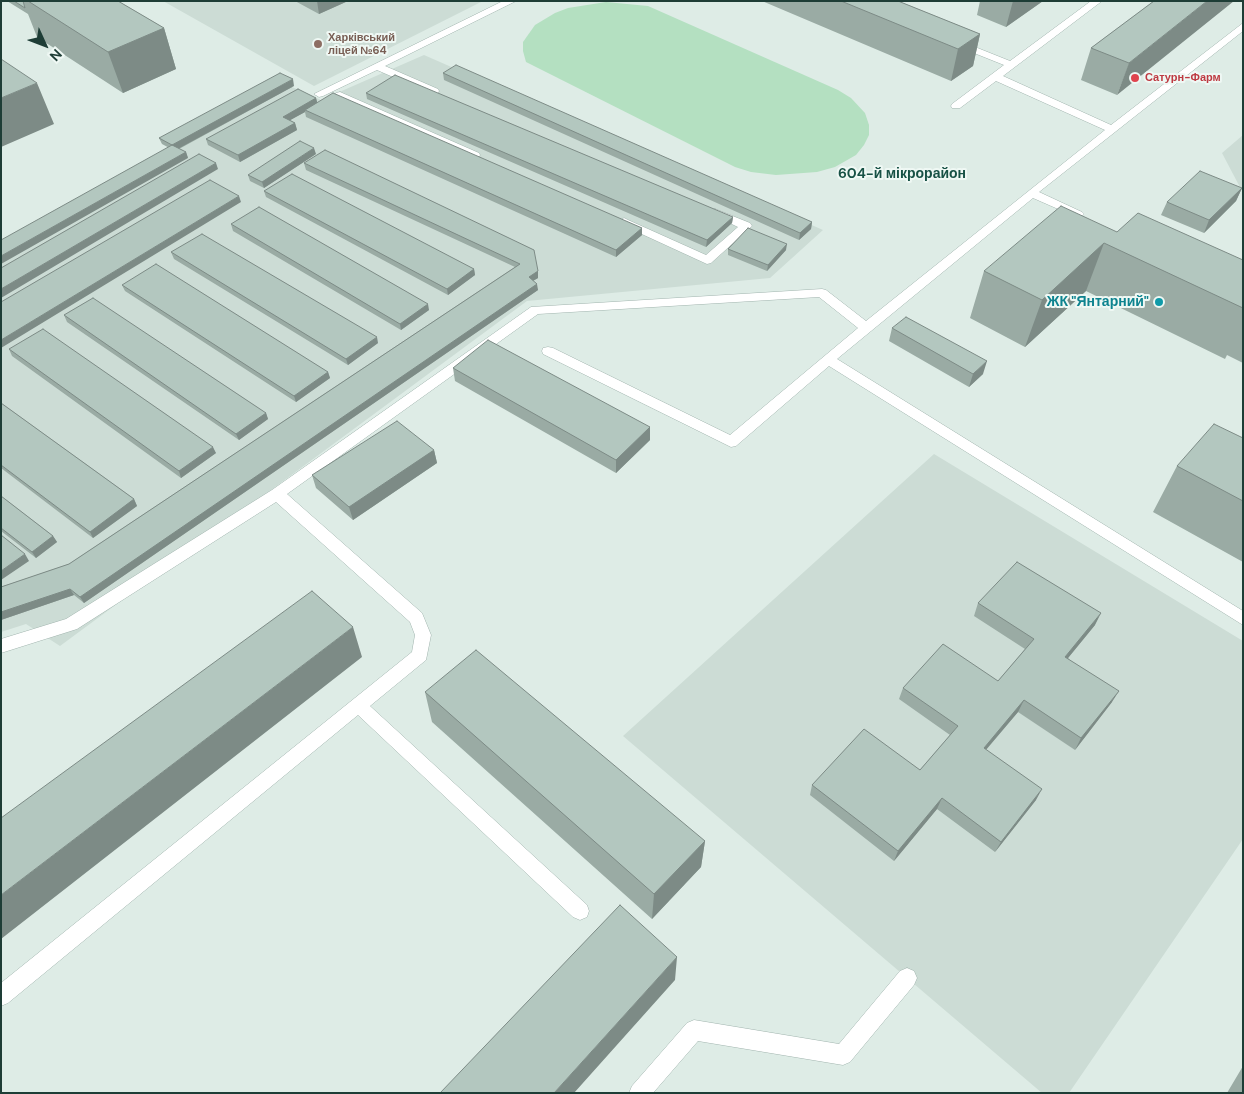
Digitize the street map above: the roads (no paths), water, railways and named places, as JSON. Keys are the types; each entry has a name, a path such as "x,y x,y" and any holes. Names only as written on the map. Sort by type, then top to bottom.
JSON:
{"lane":[{"path":"318,94 510,1"},
{"path":"956,106 1097,1"},
{"path":"548,351 731,442 866,328 1032,193 1243,26"},
{"path":"950,40 1012,64"},
{"path":"376,66 448,97"},
{"path":"996,77 1112,129"},
{"path":"340,94 484,159"},
{"path":"1032,193 1093,222"},
{"path":"618,219 707,260 746,226 701,206"},
{"path":"1,646 72,624 277,494 535,310 822,293 866,328"},
{"path":"830,360 1243,619"},
{"path":"1,996 420,656 423,635 416,618 277,494"},
{"path":"358,706 580,911"},
{"path":"639,1093 694,1030 843,1055 907,978"}],"place":[{"name":"Харківський ліцей №64","path":"318,44"},
{"name":"Сатурн-Фарм","path":"1135,78"},
{"name":"ЖК \"Янтарний\"","path":"1159,302"}],"district":[{"name":"604-й мікрорайон","path":"902,174"}]}
